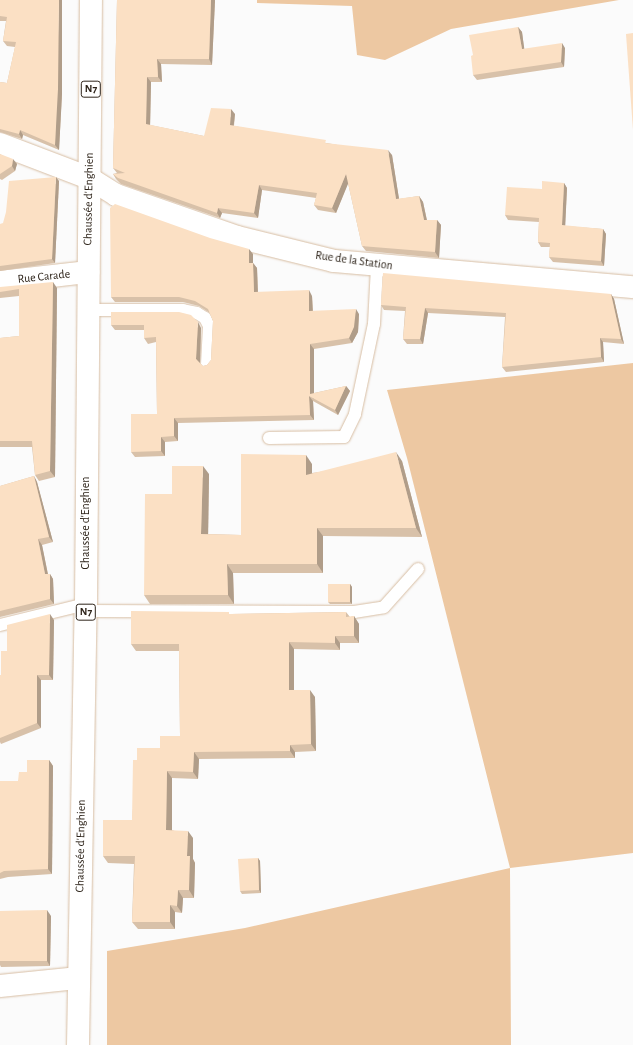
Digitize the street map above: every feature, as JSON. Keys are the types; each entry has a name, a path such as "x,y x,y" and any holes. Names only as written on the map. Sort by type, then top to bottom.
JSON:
{"main road":[{"name":"Chaussée d'Enghien","path":"78,1045 78,978 86,608 87,310 91,0"},
{"name":"Rue de la Station","path":"0,144 89,178 116,195 237,237 334,261 377,266 633,287"},
{"name":"Rue Carade","path":"0,282 88,272"},
{"path":"0,986 78,978"}],"lane":[{"path":"269,438 344,437 356,414 374,324 377,266"},
{"path":"87,310 184,310 196,313 205,318 209,326 207,364"},
{"path":"0,625 86,608 354,612 384,607 418,570"}],"shaded area":[{"path":"257,0 619,0 451,29 385,60 357,55 352,6 257,3"},
{"path":"633,363 633,853 510,868 407,458 387,390"},
{"path":"510,868 511,1045 107,1045 107,951 245,928"}],"building":[{"path":"0,0 59,0 58,89 55,145 20,130 19,134 0,129 0,82 7,83 16,42 3,41 7,17 0,16"},
{"path":"117,0 211,0 209,59 157,59 158,77 147,77 146,124 204,136 211,108 231,109 230,125 326,140 325,143 388,150 396,199 419,196 424,220 437,220 435,252 362,246 346,174 332,208 314,205 317,193 259,185 254,213 218,208 217,213 118,178 113,174 125,173 113,168"},
{"path":"518,27 522,49 562,43 561,62 473,75 471,56 473,55 469,35"},
{"path":"633,33 633,130 626,34"},
{"path":"0,154 13,159 12,166 0,174"},
{"path":"56,177 52,259 0,266 0,224 3,223 6,212 9,181"},
{"path":"542,181 564,183 562,225 603,229 601,261 549,257 550,243 538,242 539,218 505,215 507,187 542,189"},
{"path":"115,204 210,238 249,249 249,263 253,263 254,292 309,290 309,311 356,309 354,327 349,338 310,344 310,394 346,386 335,410 309,396 310,415 174,418 174,436 161,437 161,451 131,452 131,414 157,414 156,337 144,338 144,325 111,325 111,312 179,312 191,315 198,322 196,359 203,366 207,365 211,360 213,321 208,309 195,301 179,297 111,297 110,208"},
{"path":"383,273 611,294 621,339 600,338 601,357 502,367 506,313 425,308 420,339 403,339 406,307 381,305"},
{"path":"53,282 50,471 35,475 32,441 0,441 0,338 19,336 19,289 0,292 0,287"},
{"path":"396,452 416,528 317,528 317,564 227,564 228,595 144,595 145,494 172,494 172,466 203,466 201,534 241,535 241,454 306,455 306,475"},
{"path":"34,476 49,537 38,539 45,574 50,574 50,599 0,611 0,486"},
{"path":"328,584 350,584 350,602 328,602"},
{"path":"131,611 229,612 229,614 346,612 346,617 354,616 354,636 335,636 335,643 289,642 289,690 310,690 311,744 290,745 290,751 194,752 193,772 167,771 166,830 188,831 187,856 190,856 189,890 178,890 177,906 170,905 170,922 132,922 135,856 103,856 103,820 132,820 133,760 137,760 137,748 160,748 160,736 180,736 179,644 131,644"},
{"path":"50,614 49,675 37,675 37,723 0,738 1,651 7,651 7,625"},
{"path":"27,760 49,760 48,869 4,871 0,873 0,781 18,781 19,772 27,772"},
{"path":"258,858 259,890 240,891 238,859"},
{"path":"47,910 47,961 0,961 0,911"}]}
